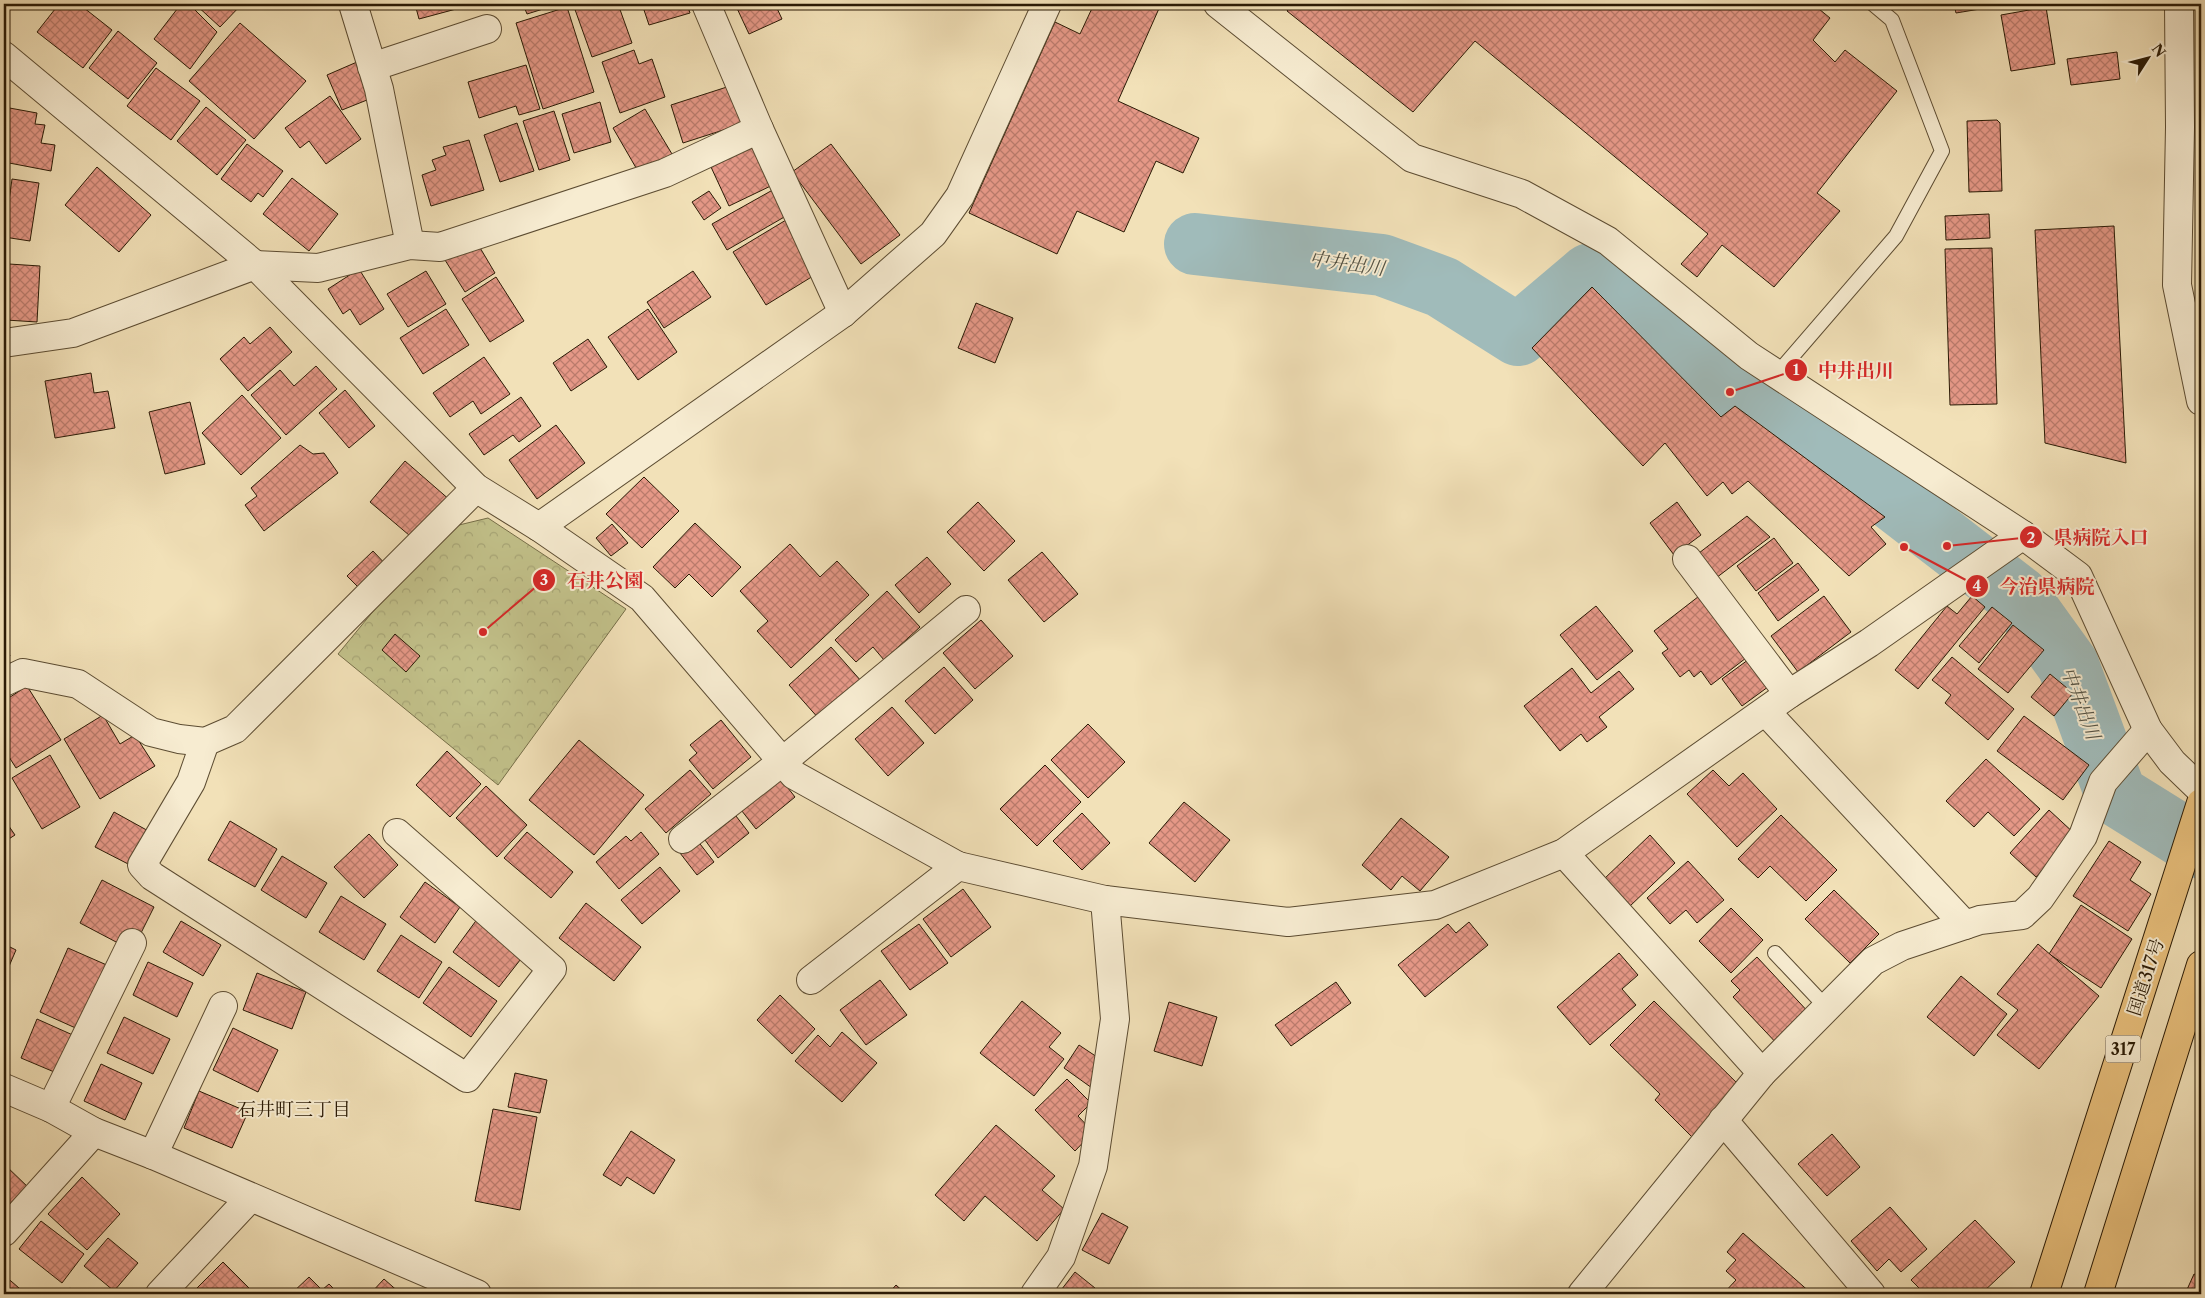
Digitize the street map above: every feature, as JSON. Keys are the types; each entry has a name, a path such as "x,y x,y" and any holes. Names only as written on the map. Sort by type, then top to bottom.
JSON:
{"highway":[{"name":"国道317号","path":"2044,1294 2201,803"},
{"path":"2098,1294 2201,965"}],"street":[{"path":"353,4 379,89 410,245"},
{"path":"706,4 759,129 843,313"},
{"path":"539,526 843,313 933,234 960,196 1047,4"},
{"path":"1218,4 1412,158 1522,194 1608,242 1749,356 2023,535 2078,576 2148,730 2172,762 2201,790"},
{"path":"2179,4 2180,127 2177,285 2201,401"},
{"path":"372,67 487,29"},
{"path":"4,56 255,265 476,488 539,526 642,598 794,775 958,866 1105,900 1288,922 1434,905 1564,853 1789,694 1869,643 2023,535"},
{"path":"4,343 73,333 255,265 318,268 410,245 440,247 665,173 759,129"},
{"path":"4,682 22,673 78,684 151,732 205,742 236,729 476,488"},
{"path":"1687,559 1789,694"},
{"path":"683,838 783,761 966,610"},
{"path":"1766,712 1965,925"},
{"path":"1582,1294 1762,1072 1873,961 1902,946 1980,920 2022,915 2040,898 2083,836 2103,782 2148,730"},
{"path":"205,742 191,782 142,865 152,876 467,1078 552,969 397,834"},
{"path":"1564,853 1762,1072"},
{"path":"811,980 958,866"},
{"path":"1035,1294 1061,1257 1093,1166 1115,1019 1105,900"},
{"path":"51,1108 132,943"},
{"path":"153,1154 223,1006"},
{"path":"4,1088 51,1108 94,1132 153,1154 250,1198 477,1294"},
{"path":"1723,1120 1871,1294"},
{"path":"4,1232 94,1132"},
{"path":"160,1294 250,1198"}],"lane":[{"path":"1777,374 1896,236 1942,151 1892,20 1873,4"},
{"path":"1775,953 1826,1008"}],"green space":[{"path":"488,518 626,609 498,785 338,654 431,541 459,525"}],"building":[{"path":"59,4 79,4 112,30 83,68 37,32"},
{"path":"181,4 189,4 217,32 190,69 154,39"},
{"path":"195,4 242,4 220,27"},
{"path":"415,4 471,4 471,5 419,19"},
{"path":"523,4 556,4 556,5 527,14"},
{"path":"573,4 618,4 632,43 592,57"},
{"path":"642,4 687,4 690,13 649,25"},
{"path":"735,4 775,4 782,19 749,34"},
{"path":"1094,4 1161,4 1118,101 1199,138 1183,173 1156,161 1124,232 1077,211 1057,254 969,213 1055,22 1080,34"},
{"path":"1292,4 1813,4 1830,18 1813,40 1835,62 1845,50 1897,91 1817,193 1840,211 1774,287 1722,245 1697,277 1681,264 1708,234 1475,41 1413,112 1287,11"},
{"path":"1954,4 1992,4 1992,7 1956,13"},
{"path":"567,7 594,92 543,109 516,23"},
{"path":"2046,7 2055,64 2011,71 2001,15"},
{"path":"240,23 306,81 254,139 189,81"},
{"path":"118,31 157,63 128,99 89,68"},
{"path":"634,50 639,64 652,59 665,97 620,113 602,62"},
{"path":"2117,52 2120,79 2071,85 2067,59"},
{"path":"357,62 372,98 342,110 327,75"},
{"path":"526,65 540,109 519,115 516,106 479,118 468,82"},
{"path":"156,68 200,101 171,140 127,106"},
{"path":"730,86 742,124 683,143 671,105"},
{"path":"330,96 361,139 326,164 309,141 300,148 285,128"},
{"path":"600,102 611,142 574,153 562,114"},
{"path":"4,107 37,113 35,124 45,125 41,143 55,145 51,171 4,162"},
{"path":"206,107 246,140 217,175 177,141"},
{"path":"645,109 672,154 639,173 613,128"},
{"path":"554,111 570,160 539,170 523,121"},
{"path":"1997,120 2000,123 2002,191 1969,192 1967,121"},
{"path":"517,123 534,171 500,182 484,135"},
{"path":"469,140 484,190 431,206 422,175 436,170 432,160 446,155 443,147"},
{"path":"760,143 779,182 729,206 711,167"},
{"path":"247,144 283,171 263,197 258,193 251,202 221,179"},
{"path":"831,144 900,235 861,264 792,172"},
{"path":"97,167 151,215 119,252 65,205"},
{"path":"292,178 338,214 309,251 263,214"},
{"path":"12,179 39,183 30,241 4,237"},
{"path":"778,187 793,212 727,250 712,224"},
{"path":"709,191 721,208 704,220 692,202"},
{"path":"1989,214 1990,238 1946,240 1945,216"},
{"path":"786,220 818,273 766,305 733,252"},
{"path":"2114,226 2126,463 2045,443 2035,230"},
{"path":"2201,230 2201,250 2196,249"},
{"path":"476,241 495,273 465,292 445,260"},
{"path":"1992,248 1997,404 1950,405 1945,249"},
{"path":"9,264 40,266 37,322 6,320"},
{"path":"359,269 384,309 360,325 350,309 343,314 328,289"},
{"path":"426,271 446,304 408,327 387,294"},
{"path":"693,271 711,297 664,328 647,302"},
{"path":"496,277 524,321 490,342 462,299"},
{"path":"1592,287 1721,417 1735,406 1885,517 1871,527 1886,544 1849,576 1748,481 1732,494 1723,482 1707,496 1665,443 1643,466 1532,348"},
{"path":"976,303 1013,318 995,363 958,348"},
{"path":"446,309 469,345 423,374 400,338"},
{"path":"648,309 677,352 638,380 608,337"},
{"path":"270,327 292,352 248,391 220,359 244,337 250,344"},
{"path":"588,339 607,367 571,391 553,363"},
{"path":"484,357 510,394 481,414 473,401 450,417 433,393"},
{"path":"316,366 337,389 286,435 251,395 280,370 294,386"},
{"path":"91,373 94,393 108,391 115,428 55,438 45,381"},
{"path":"345,390 375,426 349,448 319,413"},
{"path":"242,395 281,438 241,475 202,433"},
{"path":"521,397 541,426 519,442 513,435 484,455 469,434"},
{"path":"190,402 205,464 165,474 149,412"},
{"path":"556,425 585,463 537,499 509,460"},
{"path":"300,445 313,454 324,453 338,473 264,531 245,505 257,496 251,488"},
{"path":"405,461 451,501 416,541 370,502"},
{"path":"644,477 679,511 642,548 606,514"},
{"path":"978,502 1015,541 984,571 947,532"},
{"path":"1677,502 1701,535 1674,555 1650,523"},
{"path":"1747,516 1770,537 1716,578 1699,553"},
{"path":"695,523 741,567 712,597 689,574 675,588 653,567"},
{"path":"612,524 628,543 611,556 596,538"},
{"path":"1774,538 1793,563 1756,591 1737,566"},
{"path":"790,544 820,577 837,561 869,595 791,668 757,631 768,621 740,591"},
{"path":"373,551 390,569 365,594 347,576"},
{"path":"1042,552 1078,594 1044,622 1008,580"},
{"path":"927,557 951,584 919,613 895,585"},
{"path":"1798,563 1819,590 1778,621 1758,593"},
{"path":"887,591 920,627 884,660 873,647 856,662 835,640"},
{"path":"1703,593 1746,658 1711,685 1701,671 1694,677 1689,670 1680,677 1662,653 1668,649 1654,631"},
{"path":"1824,596 1851,632 1798,672 1771,636"},
{"path":"1972,596 1985,607 1918,689 1895,670 1947,606 1957,614"},
{"path":"1596,606 1633,651 1597,680 1560,635"},
{"path":"1992,607 2012,623 1979,663 1959,646"},
{"path":"981,620 1013,656 975,689 943,653"},
{"path":"2013,625 2044,650 2008,693 1978,669"},
{"path":"395,634 420,656 406,672 382,650"},
{"path":"4,643 10,656 4,659"},
{"path":"831,647 862,682 820,720 789,685"},
{"path":"1752,657 1772,684 1742,706 1722,679"},
{"path":"1952,657 2014,709 1988,740 1945,703 1951,695 1932,680"},
{"path":"944,667 973,700 935,734 905,701"},
{"path":"1572,668 1591,693 1619,671 1634,689 1599,717 1607,727 1587,742 1581,734 1560,751 1524,706"},
{"path":"2050,674 2073,693 2054,716 2031,697"},
{"path":"27,686 61,740 16,768 4,749 4,701"},
{"path":"892,707 924,743 888,776 855,739"},
{"path":"103,715 120,744 135,735 155,766 100,799 64,739"},
{"path":"2024,716 2089,765 2063,800 1997,751"},
{"path":"721,720 751,757 713,789 689,760 697,753 690,745"},
{"path":"1088,724 1125,762 1088,798 1051,760"},
{"path":"579,740 644,795 594,855 529,800"},
{"path":"447,751 481,784 450,817 416,785"},
{"path":"50,755 80,807 42,829 12,778"},
{"path":"1986,759 2040,809 2014,836 1988,812 1974,827 1946,801"},
{"path":"1045,765 1081,802 1037,846 1000,809"},
{"path":"690,770 711,794 666,833 645,809"},
{"path":"1713,770 1729,786 1743,773 1777,809 1737,847 1687,794"},
{"path":"777,774 795,797 756,829 738,806"},
{"path":"486,786 527,825 497,857 456,818"},
{"path":"1184,802 1230,840 1195,882 1149,843"},
{"path":"2049,810 2075,834 2036,877 2010,853"},
{"path":"114,812 152,833 134,867 95,847"},
{"path":"1082,813 1110,843 1082,870 1053,841"},
{"path":"1781,815 1837,870 1806,901 1770,866 1758,878 1738,859"},
{"path":"736,816 749,833 718,858 705,840"},
{"path":"1401,818 1449,857 1420,891 1402,876 1391,890 1362,865"},
{"path":"4,819 15,835 4,842"},
{"path":"230,821 277,849 255,887 208,860"},
{"path":"527,832 573,872 551,898 504,858"},
{"path":"641,832 659,854 619,889 596,862 626,836 631,841"},
{"path":"369,834 398,865 364,898 334,867"},
{"path":"1650,835 1675,863 1629,907 1603,880"},
{"path":"697,840 714,862 697,875 680,853"},
{"path":"2109,841 2141,862 2130,880 2151,894 2128,931 2073,896"},
{"path":"282,856 327,883 306,918 261,890"},
{"path":"1688,861 1724,900 1697,923 1686,910 1670,924 1647,898"},
{"path":"660,867 680,891 642,924 621,900"},
{"path":"102,880 154,907 138,939 124,931 118,943 80,923"},
{"path":"425,882 460,907 435,943 400,917"},
{"path":"963,889 991,927 951,957 923,919"},
{"path":"1834,890 1879,934 1850,963 1805,919"},
{"path":"341,896 386,924 364,960 319,932"},
{"path":"586,903 641,947 614,981 559,938"},
{"path":"2081,905 2132,939 2101,988 2049,954"},
{"path":"1731,908 1763,940 1731,973 1699,941"},
{"path":"478,918 524,955 499,987 453,952"},
{"path":"181,921 221,945 203,976 163,952"},
{"path":"1469,922 1488,945 1425,997 1398,965 1448,924 1456,933"},
{"path":"919,924 948,963 910,990 881,951"},
{"path":"401,935 442,962 419,998 377,971"},
{"path":"4,944 16,950 4,978"},
{"path":"2038,944 2099,996 2039,1069 1997,1035 2018,1010 1997,994"},
{"path":"68,948 109,966 80,1030 40,1012"},
{"path":"1619,953 1638,975 1622,989 1636,1005 1590,1045 1557,1007"},
{"path":"1757,957 1812,1016 1780,1047 1733,997 1740,990 1731,981"},
{"path":"148,962 193,983 177,1017 133,995"},
{"path":"449,967 497,1001 471,1037 423,1003"},
{"path":"257,973 306,992 292,1029 243,1010"},
{"path":"1961,976 2007,1014 1974,1056 1927,1017"},
{"path":"880,980 907,1015 866,1045 840,1010"},
{"path":"1336,982 1351,1003 1291,1046 1275,1025"},
{"path":"780,995 815,1029 792,1054 757,1020"},
{"path":"1022,1001 1061,1033 1049,1047 1064,1059 1034,1096 980,1053"},
{"path":"1654,1001 1743,1089 1694,1139 1655,1100 1660,1094 1610,1045"},
{"path":"1169,1002 1217,1017 1202,1066 1154,1051"},
{"path":"124,1017 170,1039 153,1074 107,1053"},
{"path":"37,1019 75,1036 59,1074 21,1058"},
{"path":"233,1028 278,1050 258,1092 213,1070"},
{"path":"842,1032 877,1063 842,1102 795,1061 818,1035 830,1047"},
{"path":"1079,1045 1100,1059 1092,1088 1064,1068"},
{"path":"101,1064 142,1083 125,1120 84,1101"},
{"path":"515,1073 547,1080 540,1113 508,1107"},
{"path":"1067,1079 1091,1103 1078,1116 1093,1132 1075,1151 1035,1110"},
{"path":"199,1091 248,1112 232,1148 184,1128"},
{"path":"493,1109 537,1117 520,1210 475,1201"},
{"path":"996,1125 1055,1176 1042,1190 1064,1209 1037,1241 985,1196 964,1221 935,1195"},
{"path":"631,1131 675,1160 654,1194 627,1177 621,1186 603,1175"},
{"path":"1832,1134 1860,1167 1827,1196 1798,1164"},
{"path":"4,1164 30,1189 4,1217"},
{"path":"82,1177 120,1214 87,1250 48,1214"},
{"path":"1890,1207 1927,1249 1901,1272 1889,1259 1877,1271 1851,1241"},
{"path":"1102,1213 1128,1227 1109,1264 1082,1250"},
{"path":"1975,1220 2015,1262 1981,1294 1925,1294 1911,1280"},
{"path":"41,1221 84,1254 62,1283 19,1249"},
{"path":"1743,1233 1812,1294 1723,1294 1736,1280 1726,1271 1736,1260 1727,1252"},
{"path":"108,1238 138,1263 114,1291 84,1266"},
{"path":"223,1262 255,1294 203,1294 197,1288"},
{"path":"1075,1272 1095,1288 1091,1294 1058,1294"},
{"path":"2194,1274 2201,1277 2201,1294 2185,1294"},
{"path":"4,1275 26,1294 4,1294"},
{"path":"309,1277 322,1290 329,1284 339,1294 291,1294"},
{"path":"384,1279 401,1294 370,1294"},
{"path":"896,1285 906,1294 888,1294"},
{"path":"70,1288 77,1294 63,1294"}],"waterway":[{"name":"中井出川","path":"1195,244 1382,265 1442,287 1518,335 1590,274 1730,392 1836,456 2019,597 2068,665 2116,795 2201,848"}],"place":[{"name":"中井出川","path":"1730,392"},
{"name":"県病院入口","path":"1947,546"},
{"name":"今治県病院","path":"1904,547"},
{"name":"石井公園","path":"483,632"}],"district":[{"name":"石井町三丁目","path":"294,1109"}]}
